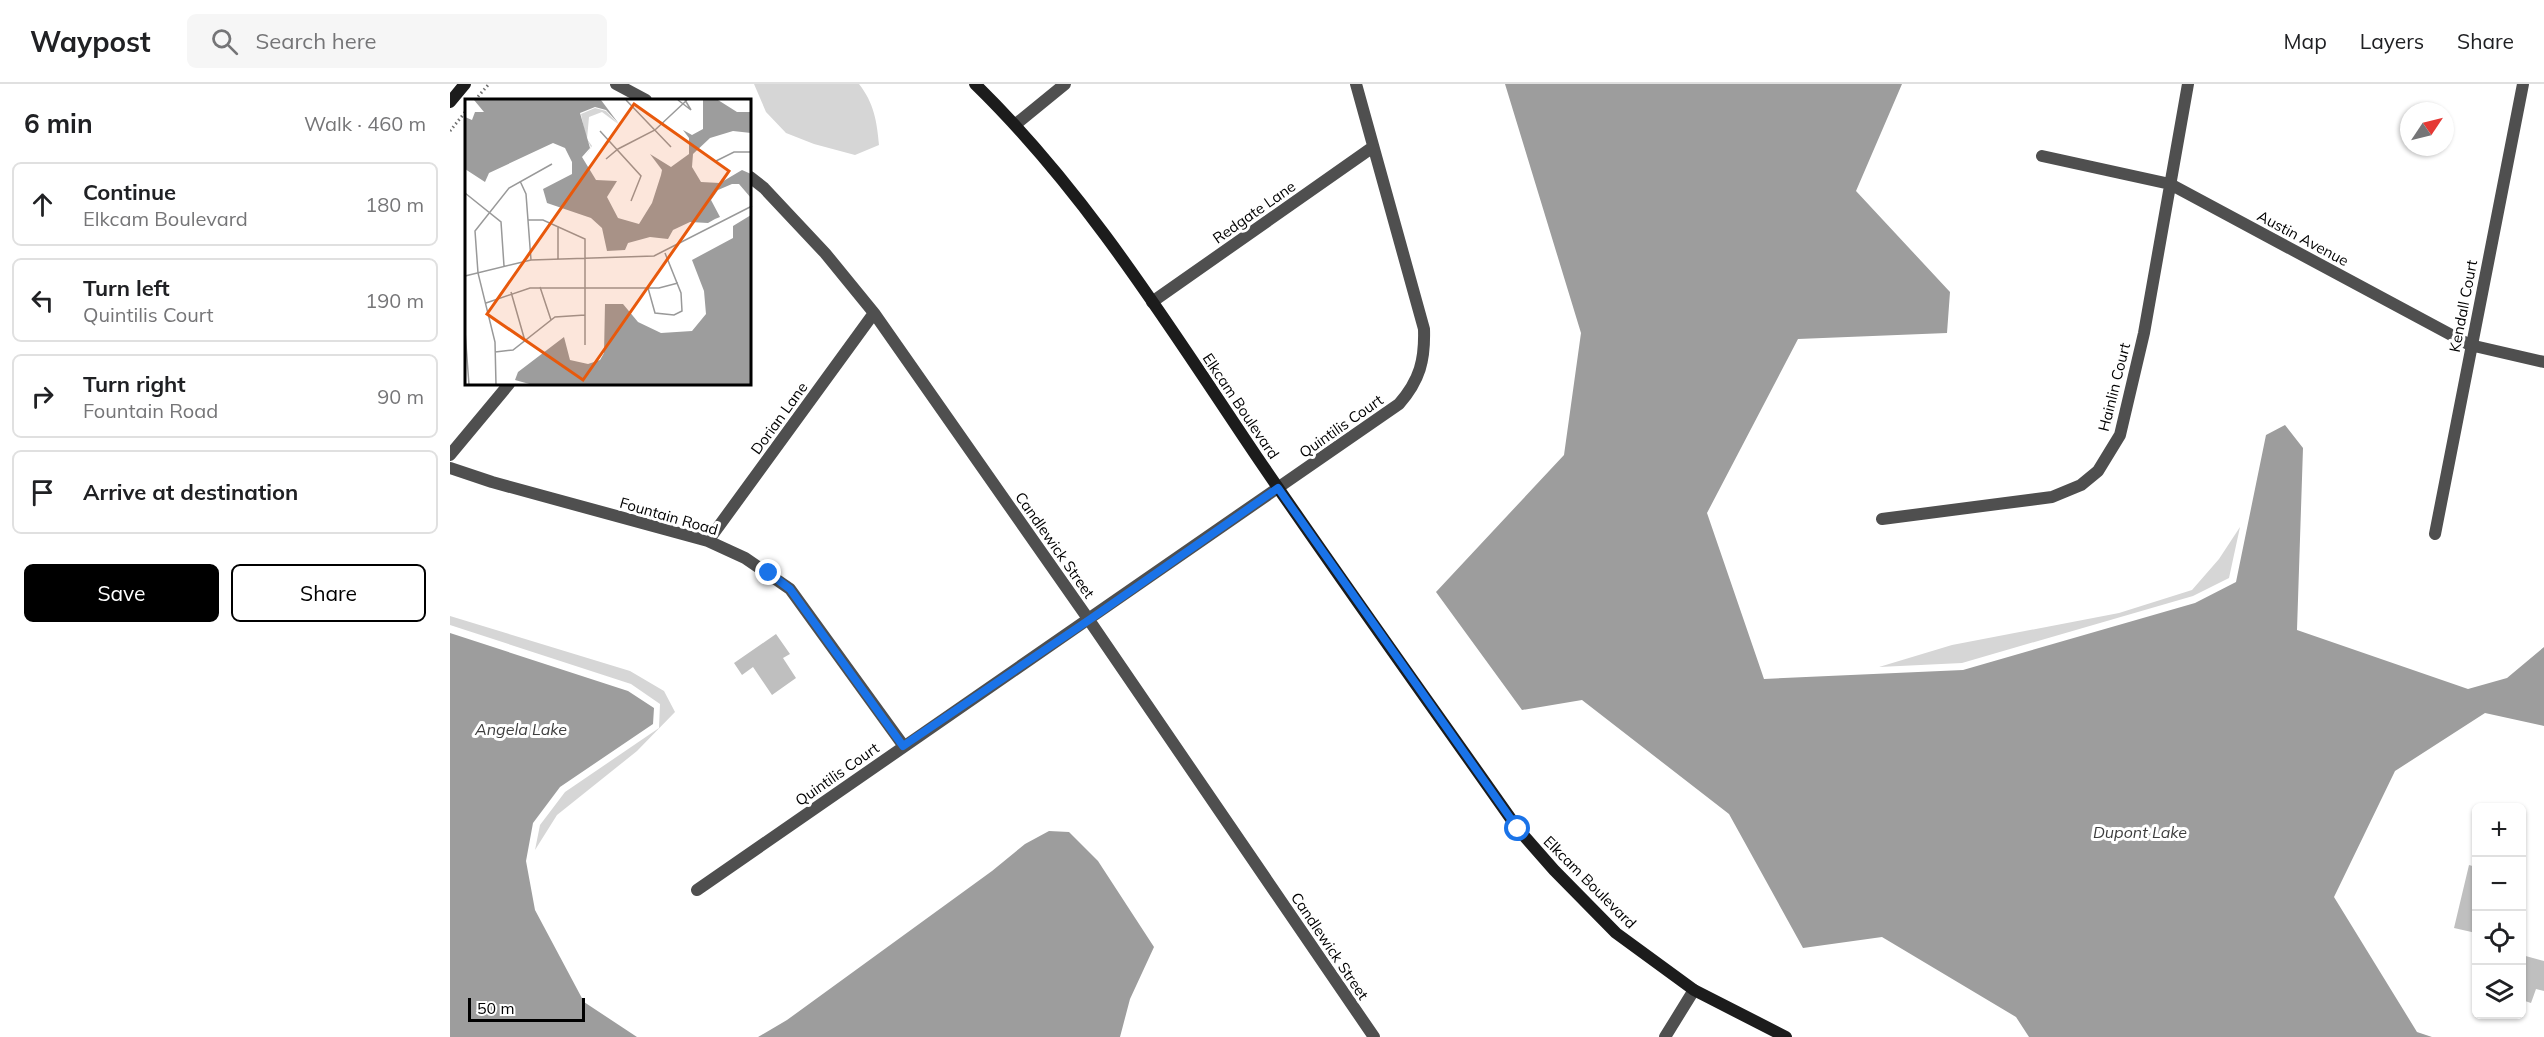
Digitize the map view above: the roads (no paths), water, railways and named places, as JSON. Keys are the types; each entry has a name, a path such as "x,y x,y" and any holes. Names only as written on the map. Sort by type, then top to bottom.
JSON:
{"street":[{"path":"450,102 465,84"},
{"path":"616,84 643,99"},
{"name":"Elkcam Boulevard","path":"975,84 1016,124 1071,188 1152,302 1278,488 1518,829 1554,870 1616,933 1694,990 1786,1037"},
{"path":"1016,124 1065,84"},
{"name":"Quintilis Court","path":"697,890 1399,404 1413,387 1425,354 1424,329 1356,84"},
{"name":"Hainlin Court","path":"1882,519 2052,497 2081,485 2098,471 2120,435 2144,333 2188,84"},
{"name":"Kendall Court","path":"2435,534 2470,345 2523,84"},
{"name":"Redgate Lane","path":"1152,302 1373,147"},
{"name":"Austin Avenue","path":"2042,156 2170,184 2470,345 2544,362"},
{"name":"Candlewick Street","path":"752,179 764,188 825,253 874,313 1089,620 1374,1037"},
{"name":"Dorian Lane","path":"708,541 874,313"},
{"path":"450,455 507,386"},
{"name":"Fountain Road","path":"450,468 503,485 708,541 745,558 790,589 903,746"},
{"path":"1665,1037 1694,990"}],"water":[{"name":"Dupont Lake","path":"1505,84 1902,84 1856,191 1950,292 1947,333 1798,339 1707,513 1764,679 1963,670 2195,603 2236,582 2266,435 2285,425 2303,448 2297,630 2468,689 2507,678 2544,647 2544,726 2485,713 2395,771 2334,897 2417,1032 2432,1037 2029,1037 2016,1017 1882,937 1803,948 1729,814 1582,700 1522,710 1436,592 1564,455 1581,333"},
{"name":"Angela Lake","path":"450,633 628,691 654,708 653,724 560,787 533,823 526,861 535,910 584,1002 637,1037 450,1037"},
{"path":"1049,831 1069,832 1098,861 1154,947 1130,999 1120,1037 758,1037 787,1020 992,871 1025,844"}]}
